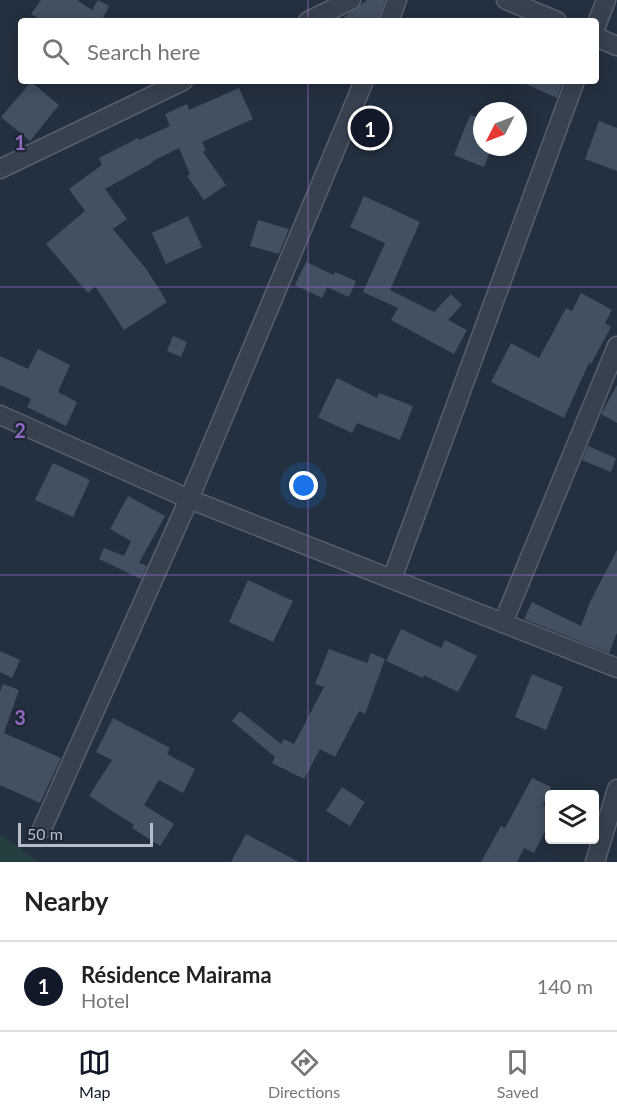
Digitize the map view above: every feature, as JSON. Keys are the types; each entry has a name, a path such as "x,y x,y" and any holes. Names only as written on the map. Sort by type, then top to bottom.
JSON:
{"street":[{"path":"314,18 351,0"},
{"path":"389,18 397,0"},
{"path":"506,0 550,18"},
{"path":"599,18 606,0"},
{"path":"599,38 617,46"},
{"path":"0,170 177,84"},
{"path":"42,829 189,499 362,84"},
{"path":"392,579 574,84"},
{"path":"503,623 617,346"},
{"path":"0,415 189,499 617,668"},
{"path":"595,862 617,789"}],"green space":[{"path":"0,834 39,862 0,862"}],"building":[{"path":"41,0 77,0 92,10 98,0 109,6 103,18 37,18 31,14"},
{"path":"367,0 385,0 379,18 343,18"},
{"path":"29,84 33,84 59,105 30,141 1,117"},
{"path":"526,84 562,84 557,98"},
{"path":"239,88 253,119 202,142 206,150 203,152 226,185 204,200 187,176 190,174 179,148 105,189 127,219 113,229 147,270 167,302 124,330 95,286 88,293 46,244 85,211 69,189 102,165 99,158 138,138 139,140 170,126 165,114 187,104 189,110"},
{"path":"470,115 473,116 473,156 488,156 484,167 454,155"},
{"path":"599,121 617,128 617,171 585,159"},
{"path":"364,196 420,222 390,290 434,312 451,294 462,305 448,320 467,330 454,354 391,320 398,308 363,292 385,243 350,227"},
{"path":"188,216 202,247 166,264 152,233"},
{"path":"258,220 289,229 279,254 250,246"},
{"path":"306,262 334,275 335,272 356,281 349,297 327,287 322,298 295,285"},
{"path":"581,293 612,310 605,323 611,327 591,364 589,363 564,418 491,382 511,343 539,358 566,308 572,311"},
{"path":"173,336 187,342 181,357 167,351"},
{"path":"38,349 70,365 58,392 77,402 66,426 27,407 31,399 0,385 0,356 28,369"},
{"path":"337,378 377,398 379,393 413,406 400,440 357,423 352,433 318,417"},
{"path":"617,385 617,423 601,414"},
{"path":"588,446 616,458 611,472 582,460"},
{"path":"53,463 90,480 73,517 35,500"},
{"path":"128,496 165,516 139,563 147,566 141,579 99,559 104,548 124,556 131,541 110,529"},
{"path":"617,550 617,633 609,653 524,619 532,602 581,626 590,602"},
{"path":"248,580 293,601 273,642 229,622"},
{"path":"401,629 441,648 445,640 477,656 458,692 424,675 423,678 386,661"},
{"path":"329,649 367,663 371,653 385,659 365,714 359,711 335,757 320,749 304,779 272,763 275,757 232,721 240,711 281,744 284,739 294,744 324,687 315,684"},
{"path":"0,651 20,660 12,678 0,672"},
{"path":"532,674 563,687 546,730 515,717"},
{"path":"3,684 19,690 4,733 61,758 40,803 0,785 0,692"},
{"path":"113,718 170,748 167,754 195,769 183,793 159,780 144,805 174,824 160,846 132,828 134,825 89,796 112,760 96,752"},
{"path":"532,778 551,787 550,790 545,790 543,805 545,806 545,831 534,853 524,848 517,862 481,862 501,826 505,828"},
{"path":"342,787 365,802 350,826 326,811"},
{"path":"246,834 299,862 231,862"}],"place":[{"name":"Résidence Mairama","path":"370,128"}]}
